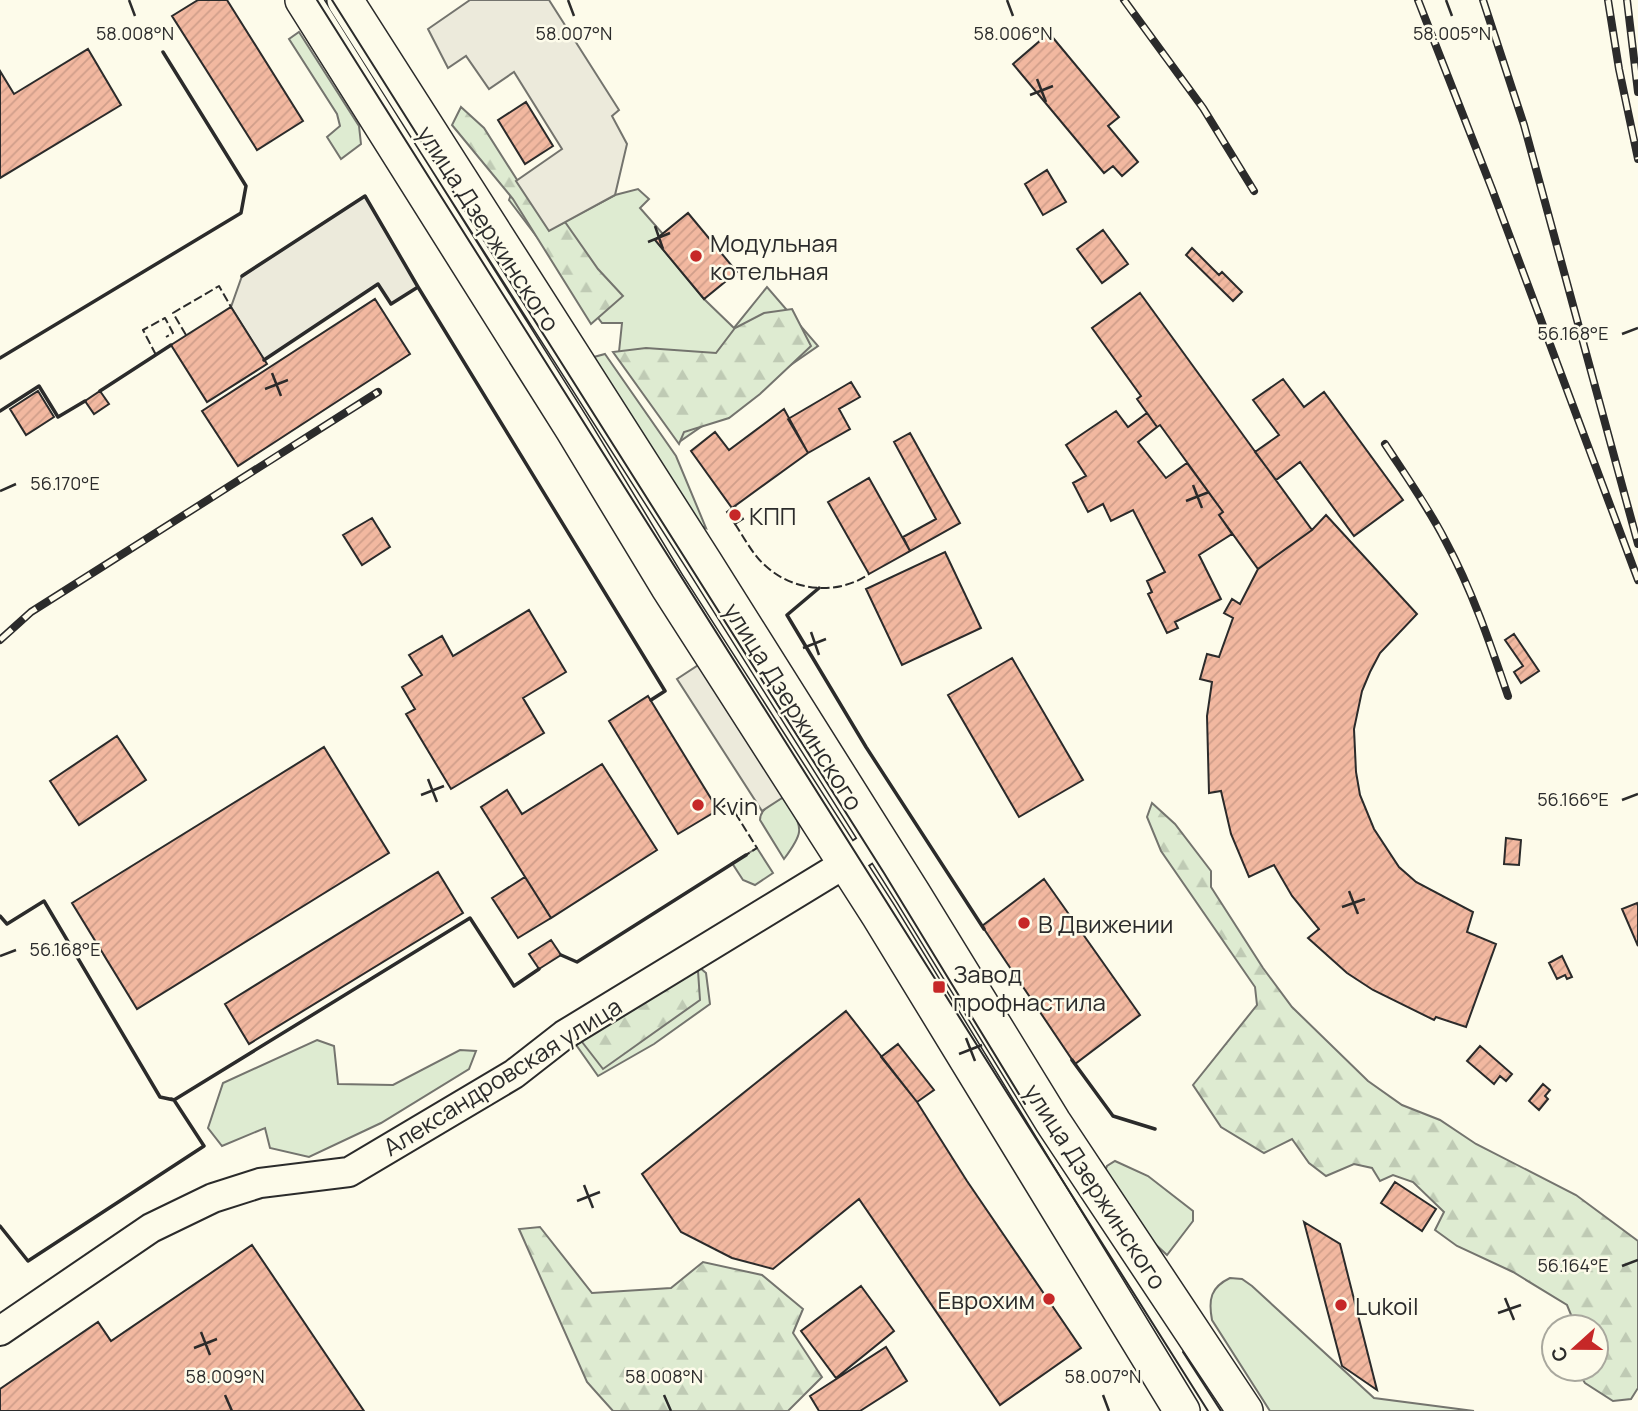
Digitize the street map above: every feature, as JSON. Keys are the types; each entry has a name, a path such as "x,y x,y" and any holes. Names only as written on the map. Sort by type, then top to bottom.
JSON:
{"main road":[{"name":"улица Дзержинского","path":"303,0 573,429 668,586 846,863 1182,1411"},
{"name":"улица Дзержинского","path":"345,0 879,841 1053,1122 1245,1411"}],"street":[{"name":"Александровская улица","path":"0,1331 151,1228 213,1198 260,1183 349,1172 514,1074 564,1035 879,841"}],"green space":[{"path":"299,32 359,126 361,144 341,159 327,137 340,126 337,114 289,39"},
{"path":"461,107 484,128 549,230 565,222 598,269 623,296 591,324 513,199 452,125"},
{"path":"516,181 549,230 615,195 638,189 649,199 640,208 663,234 655,240 704,299 734,328 767,287 818,346 679,442 619,352 622,323 602,323 509,200"},
{"path":"792,309 811,346 760,394 729,418 684,432 679,444 613,352 646,348 716,353 735,328 764,313"},
{"path":"605,354 676,456 706,528 683,518 594,357"},
{"path":"785,796 798,822 799,834 784,859 760,820 766,808"},
{"path":"1152,803 1175,824 1211,871 1211,887 1263,968 1292,1007 1368,1081 1402,1105 1440,1120 1476,1144 1576,1195 1638,1241 1638,1388 1631,1399 1613,1401 1585,1383 1610,1383 1610,1313 1570,1313 1567,1305 1513,1272 1457,1246 1435,1230 1444,1212 1413,1182 1393,1175 1380,1181 1372,1168 1354,1164 1326,1176 1309,1163 1292,1139 1264,1153 1221,1127 1193,1085 1257,1005 1255,987 1161,851 1147,817"},
{"path":"757,848 773,873 755,885 743,880 732,863"},
{"path":"699,967 706,973 710,1004 654,1044 598,1076 572,1039"},
{"path":"698,971 700,1000 603,1069 579,1038 650,988"},
{"path":"317,1040 334,1046 338,1084 393,1085 460,1050 476,1051 469,1069 381,1123 309,1157 270,1148 265,1128 222,1146 208,1128 223,1083"},
{"path":"1115,1161 1148,1176 1193,1211 1193,1221 1167,1255 1152,1241 1104,1173 1107,1166"},
{"path":"540,1227 592,1293 671,1288 703,1262 762,1275 803,1309 793,1333 822,1377 788,1411 613,1411 587,1382 519,1229"},
{"path":"1230,1278 1242,1279 1252,1286 1374,1398 1474,1411 1270,1411 1212,1320 1212,1294"}],"shaded area":[{"path":"470,0 549,0 619,110 612,116 627,144 615,195 549,231 516,181 562,149 514,72 489,89 466,56 448,68 428,29"},
{"path":"365,196 418,287 391,304 378,284 264,360 231,307 242,276"},
{"path":"700,664 785,796 762,811 677,679"}],"building":[{"path":"198,0 227,0 303,121 257,150 172,16"},
{"path":"1049,33 1119,117 1108,126 1138,162 1122,176 1113,166 1104,173 1013,64"},
{"path":"88,49 121,105 0,178 0,71 14,94"},
{"path":"526,102 553,146 525,164 498,120"},
{"path":"1047,170 1066,202 1043,215 1025,184"},
{"name":"Модульная котельная","path":"688,213 737,272 704,299 655,240"},
{"path":"1103,230 1128,264 1102,283 1077,249"},
{"path":"1192,248 1219,275 1222,272 1242,292 1233,301 1186,255"},
{"path":"1140,293 1312,530 1258,569 1219,515 1223,512 1160,425 1157,427 1137,399 1141,396 1092,328"},
{"path":"375,299 410,354 238,466 202,411"},
{"path":"231,307 267,364 207,402 171,345"},
{"path":"1283,379 1304,407 1324,392 1403,500 1354,536 1300,462 1276,480 1255,452 1279,435 1253,400"},
{"path":"851,382 860,397 839,409 850,429 808,453 788,419"},
{"path":"38,391 54,417 26,435 10,409"},
{"path":"100,391 109,404 94,414 85,401"},
{"path":"784,409 808,453 732,508 691,451 715,432 729,450"},
{"path":"1116,411 1128,427 1147,413 1157,427 1138,442 1166,478 1187,463 1223,512 1219,515 1232,534 1199,555 1221,599 1175,622 1178,628 1167,633 1148,594 1152,592 1147,581 1165,572 1133,510 1111,521 1103,504 1088,512 1073,483 1086,476 1066,445"},
{"path":"910,433 960,523 910,551 903,537 936,519 894,442"},
{"path":"869,478 910,551 869,574 828,502"},
{"name":"КПП","path":"735,506 743,519 735,524 727,512"},
{"path":"1326,515 1417,614 1380,653 1362,691 1354,729 1356,772 1360,795 1374,829 1399,867 1416,882 1473,912 1467,932 1496,944 1466,1027 1436,1017 1434,1020 1373,990 1347,973 1308,938 1319,929 1292,896 1274,865 1249,877 1231,834 1221,791 1209,793 1207,716 1212,682 1200,679 1207,654 1219,657 1233,618 1224,613 1232,599 1240,604 1258,569 1312,530"},
{"path":"372,518 390,547 362,565 343,535"},
{"path":"945,552 981,628 902,665 866,589"},
{"path":"529,610 566,672 523,698 544,733 451,789 406,714 415,709 402,687 422,675 409,655 442,636 453,656"},
{"path":"1514,634 1539,671 1521,683 1514,672 1523,666 1505,640"},
{"path":"1012,658 1083,780 1019,817 948,695"},
{"path":"648,696 718,810 678,834 609,721"},
{"path":"117,736 146,780 79,825 50,781"},
{"path":"324,747 389,853 137,1009 72,903"},
{"path":"602,764 657,850 551,918 481,807 507,790 522,814"},
{"path":"1506,838 1521,840 1519,865 1504,864"},
{"path":"438,872 463,913 249,1044 225,1004"},
{"path":"525,877 551,918 518,938 492,898"},
{"path":"1044,879 1140,1015 1075,1064 982,926"},
{"path":"1637,903 1638,906 1638,946 1622,909"},
{"path":"551,940 561,955 539,969 529,954"},
{"path":"1562,956 1572,977 1567,979 1565,975 1557,979 1549,963"},
{"path":"846,1011 917,1102 967,1181 1081,1348 1000,1405 859,1199 773,1269 732,1258 681,1232 642,1174"},
{"path":"898,1044 934,1090 917,1102 881,1057"},
{"path":"1480,1046 1512,1074 1506,1081 1500,1076 1494,1084 1467,1061"},
{"path":"1543,1084 1550,1090 1545,1096 1548,1099 1539,1110 1529,1101"},
{"path":"1395,1182 1436,1209 1422,1231 1381,1203"},
{"name":"Lukoil","path":"1304,1222 1340,1244 1377,1390 1342,1366"},
{"path":"252,1245 364,1411 0,1411 0,1389 98,1322 111,1341"},
{"path":"861,1286 894,1331 836,1378 801,1331"},
{"path":"886,1347 907,1381 860,1411 819,1411 810,1396"}],"tram line":[{"path":"317,0 1208,1411"},
{"path":"332,0 884,873 1025,1104"},
{"path":"1183,1352 1221,1411"}],"railway":[{"path":"1124,0 1203,108 1254,191"},
{"path":"1418,0 1492,189 1638,580"},
{"path":"1483,0 1524,125 1638,544"},
{"path":"1608,0 1638,159"},
{"path":"1627,0 1638,92"},
{"path":"0,640 31,612 378,392"},
{"path":"1385,444 1455,559 1480,617 1508,696"}],"fence":[{"path":"186,335 173,313 219,286 231,307"},
{"path":"156,355 143,330 165,318 173,333 166,337"},
{"path":"735,524 763,564 791,582 831,588 857,581 869,574"},
{"path":"718,810 729,803 757,848 746,855"}],"wall":[{"path":"0,358 241,213 246,186 163,52"},
{"path":"242,276 365,196 418,287"},
{"path":"264,360 378,284 391,304 418,287 665,691 651,700"},
{"path":"100,391 171,345"},
{"path":"0,411 39,386 58,417 85,401"},
{"path":"819,588 787,615 866,747 984,929"},
{"path":"561,955 577,962 746,855"},
{"path":"0,916 7,924 44,901 160,1097 174,1100 470,918 514,986 539,969"},
{"path":"1072,1060 1113,1116 1155,1129"},
{"path":"0,1226 28,1261 204,1146 171,1099"}],"place":[{"name":"Модульная котельная","path":"696,256"},
{"name":"КПП","path":"735,515"},
{"name":"Kvin","path":"698,805"},
{"name":"В Движении","path":"1024,923"},
{"name":"Завод профнастила","path":"939,987"},
{"name":"Еврохим","path":"1049,1299"},
{"name":"Lukoil","path":"1341,1305"}]}
